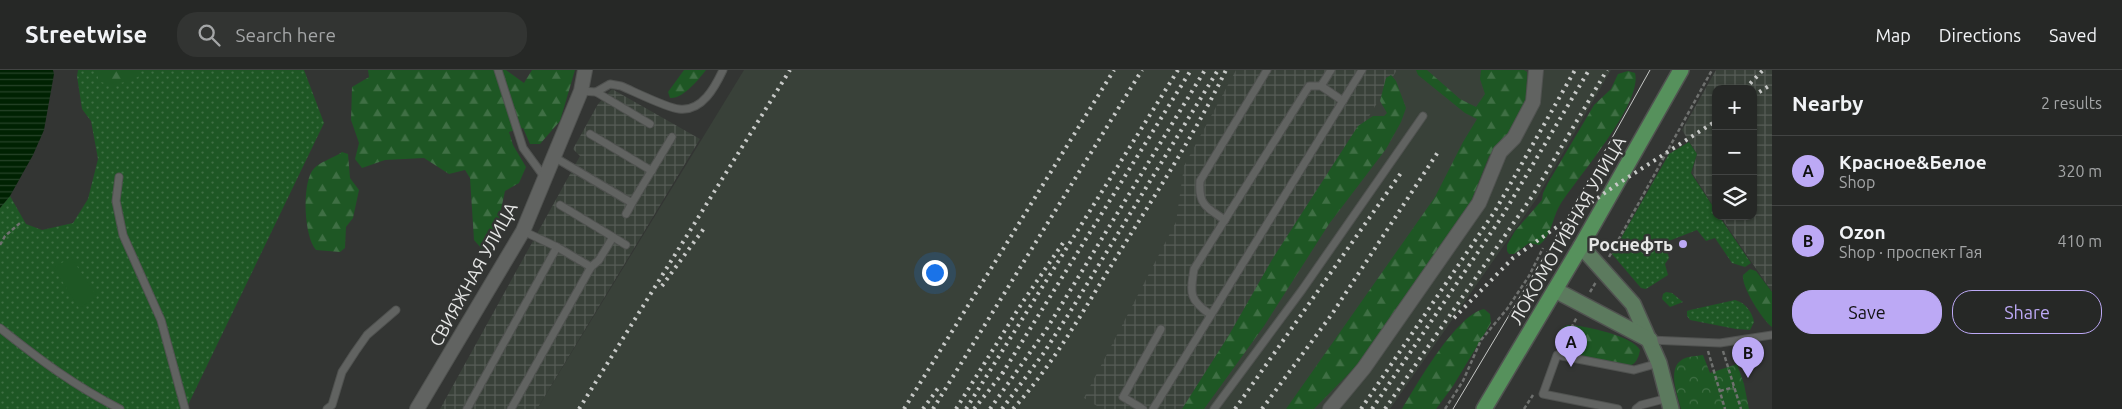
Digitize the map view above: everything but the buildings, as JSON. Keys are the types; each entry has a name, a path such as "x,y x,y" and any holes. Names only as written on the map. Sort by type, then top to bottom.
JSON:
{"main road":[{"name":"ЛОКОМОТИВНАЯ УЛИЦА","path":"1484,409 1581,246 1679,71"},
{"path":"1581,246 1603,268 1633,304 1659,363 1669,403"},
{"path":"1555,290 1650,340"}],"street":[{"name":"СВИЯЖНАЯ УЛИЦА","path":"417,409 523,231 581,91 585,70"},
{"path":"1330,409 1364,368 1479,203 1500,152 1514,138 1533,102 1536,70"}],"lane":[{"path":"498,70 522,148 546,178"},
{"path":"596,92 610,84 621,86 679,109 703,101 715,87 723,70"},
{"path":"1224,220 1205,206 1199,196 1200,182 1267,70"},
{"path":"1321,86 1331,70"},
{"path":"1153,409 1362,70"},
{"path":"1211,315 1197,306 1192,297 1192,281 1194,269 1224,220 1308,86 1321,86 1344,101"},
{"path":"581,91 596,92 650,124"},
{"path":"1214,409 1302,290 1423,116"},
{"path":"590,134 652,171"},
{"path":"626,214 672,137"},
{"path":"554,157 632,203"},
{"path":"119,177 116,201 123,235 161,320 185,409"},
{"path":"560,205 626,245"},
{"path":"523,231 557,247 591,267"},
{"path":"511,409 591,267 598,260 612,236"},
{"path":"467,409 557,247"},
{"path":"327,409 332,405 342,372 355,352 367,335 396,310"},
{"path":"0,328 47,365 86,392 120,409"},
{"path":"1143,409 1123,397 1161,329"},
{"path":"1650,340 1720,343 1772,335"},
{"path":"1618,409 1543,394 1557,355 1634,370 1659,363"},
{"path":"1636,409 1641,405 1669,403"}],"path":[{"path":"1557,355 1583,304 1712,70"},
{"path":"0,245 6,236 20,223"},
{"path":"1445,409 1463,381 1481,340 1507,309 1529,276 1544,248"},
{"path":"1705,342 1726,409"},
{"path":"1720,343 1741,409"},
{"path":"1720,391 1734,387"}],"shaded area":[{"path":"0,70 53,70 54,74 44,130 33,155 10,196 0,208"},
{"path":"744,70 1611,70 1537,198 1390,409 537,409"},
{"path":"1236,70 1397,70 1192,409 1102,409 1084,398 1176,222 1184,166"},
{"path":"1716,70 1772,70 1772,292 1723,220 1757,220 1757,85 1712,85 1712,204 1692,173 1697,154 1682,130"},
{"path":"612,89 700,139 537,409 440,409 580,156 573,149 598,104"}],"green space":[{"path":"78,70 304,70 324,123 186,409 0,409 0,208 10,196 26,224 42,230 73,223 88,199 98,159 91,121 82,109 77,76"},
{"path":"98,70 137,70 138,77 123,83 108,84 98,80"},
{"path":"368,70 506,70 524,83 532,70 575,70 560,121 540,144 530,144 523,128 509,132 513,145 526,167 519,183 505,191 490,247 482,249 474,240 470,178 465,170 449,174 424,158 385,160 362,168 355,159 359,143 351,120 352,87 369,77"},
{"path":"684,70 706,70 685,92 670,98 668,92"},
{"path":"1416,70 1427,70 1460,99 1476,107 1485,94 1480,79 1481,70 1524,70 1527,72 1526,101 1510,132 1489,156 1470,204 1362,360 1314,409 1286,409 1435,197 1477,119 1465,113 1418,75"},
{"path":"1628,71 1635,73 1635,86 1629,102 1607,140 1560,205 1547,237 1539,245 1529,243 1514,254 1509,254 1507,245 1515,231 1542,200 1548,183 1594,105 1611,89 1618,74"},
{"path":"1391,75 1396,81 1406,108 1401,122 1386,149 1329,224 1264,326 1204,409 1182,409 1229,335 1273,258 1358,126 1373,116 1384,116 1387,113 1380,101 1386,78"},
{"path":"1689,142 1697,154 1691,173 1712,205 1712,220 1722,220 1751,263 1745,267 1732,263 1715,238 1706,241 1697,230 1666,242 1669,250 1667,251 1669,258 1665,264 1668,275 1646,289 1641,288 1612,254 1669,154"},
{"path":"342,152 348,154 350,178 359,190 353,218 346,227 345,248 340,252 316,250 309,234 307,223 306,199 309,178 312,171 318,165"},
{"path":"71,257 97,297 79,308 54,268"},
{"path":"1750,269 1756,271 1772,292 1772,327 1758,310 1745,287 1743,275"},
{"path":"1666,292 1672,293 1683,302 1670,307 1662,299 1663,294"},
{"path":"1735,300 1748,308 1752,315 1754,322 1750,330 1690,320 1687,316 1687,311"},
{"path":"1484,309 1490,314 1491,323 1453,386 1436,409 1402,409 1427,368 1450,337 1473,314"},
{"path":"1568,325 1596,329 1628,340 1640,350 1638,358 1634,364 1629,366 1563,353 1558,345 1557,337 1560,330"},
{"path":"1703,355 1710,373 1737,364 1744,384 1749,409 1681,409 1674,383 1675,369 1683,359"}],"tram line":[{"path":"1453,409 1566,220 1650,70"}],"railway":[{"path":"579,409 790,70"},
{"path":"904,409 1114,70"},
{"path":"933,409 1142,70"},
{"path":"966,409 1178,70"},
{"path":"1002,374 1191,70"},
{"path":"990,409 1046,330 1205,70"},
{"path":"1002,409 1043,354 1070,312 1218,70"},
{"path":"1013,409 1028,392 1079,318 1187,143 1226,70"},
{"path":"1361,409 1495,211 1575,70"},
{"path":"1372,409 1501,218 1589,70"},
{"path":"1385,409 1533,195 1607,70"},
{"path":"1749,85 1763,70"},
{"path":"1757,93 1772,84"},
{"path":"1454,318 1513,258 1616,185 1712,124"},
{"path":"1262,409 1332,314 1438,152"},
{"path":"1235,409 1403,170"},
{"path":"662,286 705,227"},
{"path":"956,409 1022,303 1065,240"},
{"path":"974,409 1006,369"},
{"path":"923,409 939,387"}],"place":[{"name":"Роснефть","path":"1683,244"},
{"name":"Красное&Белое","path":"1571,367"},
{"name":"Ozon","path":"1748,378"}]}
